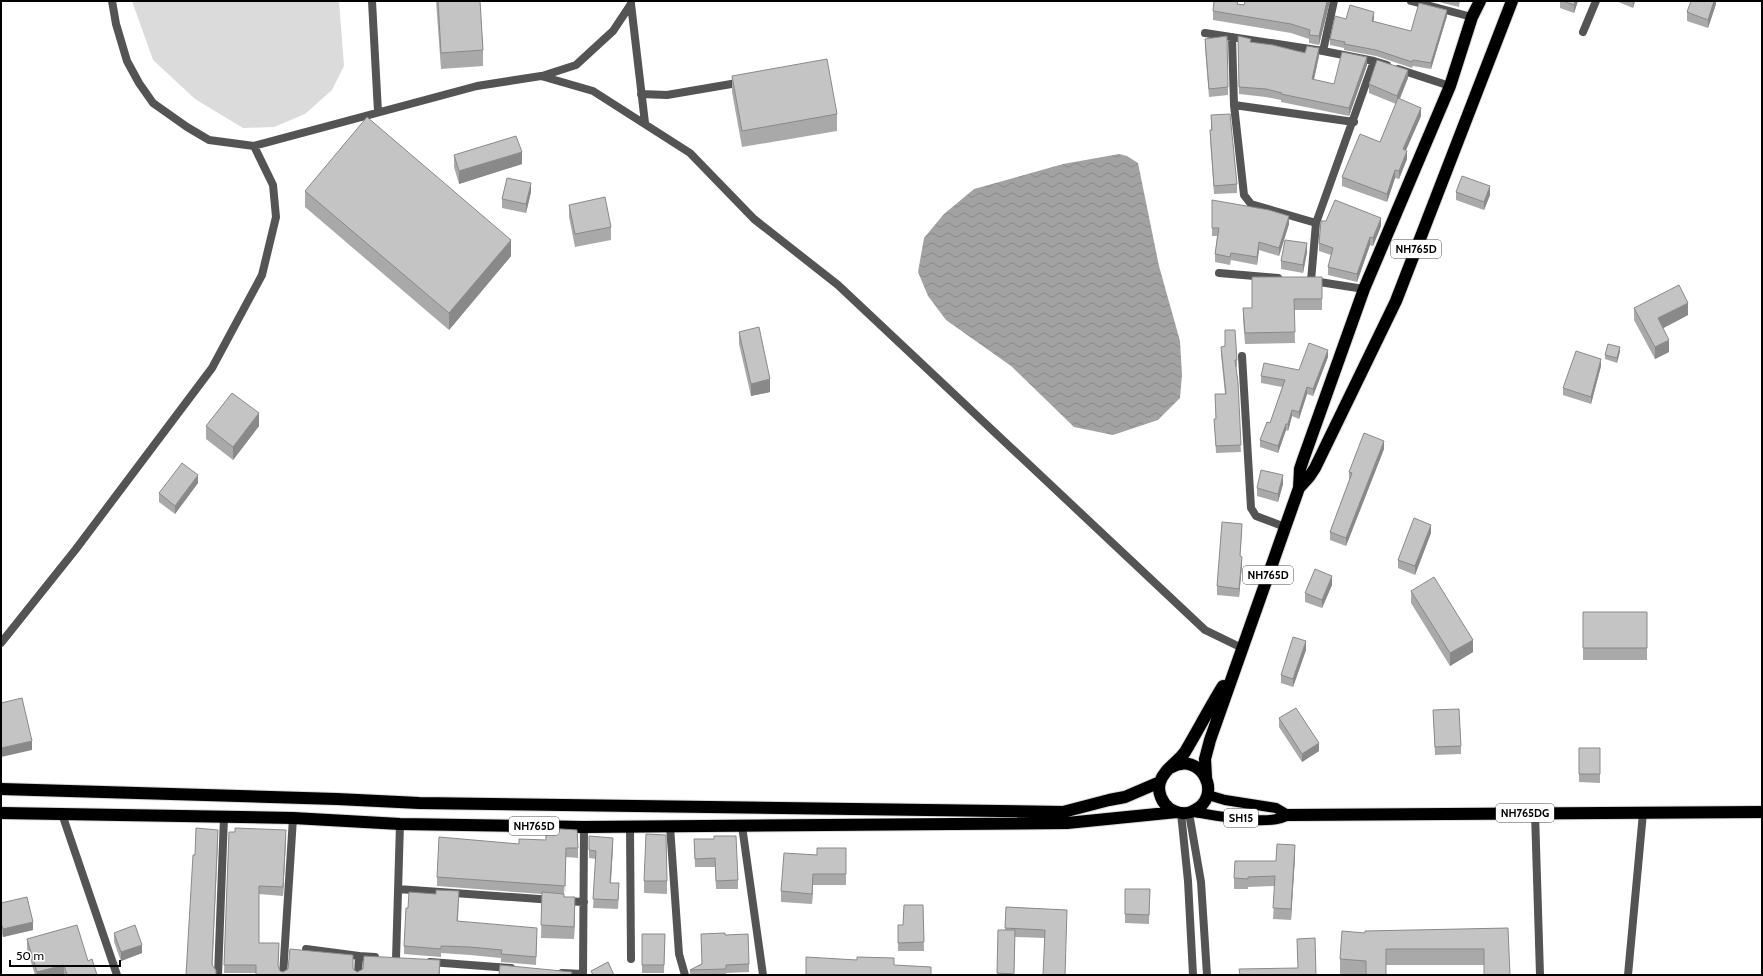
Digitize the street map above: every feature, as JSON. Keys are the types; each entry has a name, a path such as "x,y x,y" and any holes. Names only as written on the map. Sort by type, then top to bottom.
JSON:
{"highway":[{"name":"NH765D","path":"1208,795 1205,759 1210,740 1299,488 1300,469 1364,289 1450,86 1472,17 1480,1"},
{"name":"NH765D","path":"1299,488 1315,468 1396,300 1512,1"},
{"name":"NH765D","path":"1,789 337,799 418,803 1063,812 1126,797 1160,782 1164,774 1184,753 1237,662"},
{"path":"1170,768 1178,764 1188,764 1197,767 1206,777"},
{"path":"1160,782 1161,797 1165,804 1185,812 1205,802 1208,795"},
{"name":"NH765D","path":"1,813 293,818 400,824 630,827 1067,823 1185,812"},
{"name":"NH765DG","path":"1288,815 1762,812"}],"main road":[{"path":"1208,795 1225,800 1276,808 1288,815"},
{"name":"SH15","path":"1185,812 1237,818 1272,820 1282,819 1288,815"}],"street":[{"path":"112,1 116,24 127,61 139,83 153,103 187,127 209,140 254,146 477,86 541,76 576,65 613,31 631,3"},
{"path":"372,1 378,112"},
{"path":"1323,51 1334,1"},
{"path":"1411,1 1472,17"},
{"path":"1583,32 1596,1"},
{"path":"631,3 645,123"},
{"path":"1205,33 1323,51 1374,61 1450,86"},
{"path":"1232,37 1234,105 1244,196 1251,204 1316,223"},
{"path":"1364,289 1308,281 1316,223 1354,122 1374,61"},
{"path":"541,76 593,90 690,153 754,219 838,285 1205,630 1242,648"},
{"path":"641,94 667,95 750,80"},
{"path":"1234,105 1354,122"},
{"path":"1,643 76,549 212,368 262,275 276,217 273,185 254,146"},
{"path":"1219,273 1288,279"},
{"path":"1242,356 1251,508 1256,516 1285,527"},
{"path":"1185,812 1193,975"},
{"path":"1185,812 1201,882 1207,975"},
{"path":"1535,813 1540,975"},
{"path":"1628,975 1643,813"},
{"path":"62,814 117,975"},
{"path":"218,975 224,817"},
{"path":"283,975 293,818"},
{"path":"306,950 392,958 398,889 400,824"},
{"path":"670,826 679,954 685,975"},
{"path":"742,826 763,975"},
{"path":"552,972 583,975 584,827"},
{"path":"630,827 631,959"},
{"path":"398,889 584,902"},
{"path":"358,975 359,956"},
{"path":"419,961 521,969"}],"shaded area":[{"path":"132,1 339,1 344,66 332,90 305,114 274,127 243,128 195,99 153,60"}],"water":[{"path":"1119,154 1127,156 1138,163 1159,266 1180,341 1182,375 1180,398 1158,420 1113,435 1074,427 1011,366 946,320 928,296 918,272 924,238 944,214 974,189 1063,164"}],"building":[{"path":"438,1 480,1 483,50 441,53"},
{"path":"1214,1 1238,1 1237,4 1244,5 1245,1 1327,1 1319,36 1309,35 1310,30 1291,24 1213,11"},
{"path":"1563,1 1575,1 1574,5"},
{"path":"1691,1 1714,1 1708,20 1687,12"},
{"path":"1419,3 1447,10 1431,63 1413,60 1412,62 1376,50 1344,44 1345,42 1330,39 1335,16 1346,19 1350,5 1374,12 1372,21 1411,31"},
{"path":"1227,36 1228,87 1209,89 1205,39"},
{"path":"1238,36 1251,39 1250,42 1273,45 1305,53 1307,46 1319,48 1312,79 1334,84 1342,52 1367,57 1349,108 1281,94 1282,93 1266,89 1239,87"},
{"path":"827,59 837,114 742,131 732,76"},
{"path":"1377,60 1408,70 1397,96 1369,84"},
{"path":"1398,98 1421,108 1403,149 1407,151 1399,171 1395,170 1387,194 1342,177 1360,134 1380,142"},
{"path":"1230,114 1237,184 1214,186 1210,130 1212,130 1211,115"},
{"path":"367,117 511,240 449,313 305,191"},
{"path":"516,136 522,152 459,171 454,155"},
{"path":"1462,176 1490,186 1484,202 1456,192"},
{"path":"507,178 531,183 526,204 502,199"},
{"path":"605,197 611,227 575,234 569,205"},
{"path":"1212,200 1269,210 1289,216 1279,248 1259,242 1257,257 1231,253 1230,257 1215,254 1219,228 1212,228"},
{"path":"1335,200 1381,218 1373,238 1370,237 1357,274 1328,267 1333,248 1319,243 1321,221 1326,221"},
{"path":"1285,240 1307,243 1303,265 1281,261"},
{"path":"1252,277 1322,277 1322,299 1294,299 1295,332 1245,333 1243,308 1252,308"},
{"path":"1679,285 1688,303 1658,318 1669,340 1655,347 1634,308"},
{"path":"759,327 770,379 751,384 739,332"},
{"path":"1225,330 1235,330 1237,360 1235,360 1238,382 1241,445 1216,446 1214,419 1216,419 1215,394 1226,394 1221,347 1225,346"},
{"path":"1309,343 1328,350 1313,389 1307,387 1299,412 1292,410 1288,424 1286,424 1278,446 1260,440 1267,422 1270,423 1285,380 1261,376 1264,363 1299,370"},
{"path":"1608,344 1620,347 1617,358 1605,355"},
{"path":"1576,351 1601,359 1591,397 1563,388"},
{"path":"232,393 259,413 233,447 206,426"},
{"path":"1364,433 1384,441 1346,538 1330,532 1352,473 1349,472"},
{"path":"182,463 198,475 175,506 159,493"},
{"path":"1261,470 1283,475 1278,494 1257,488"},
{"path":"1414,518 1431,525 1415,566 1398,560"},
{"path":"1222,522 1242,524 1240,556 1242,557 1239,589 1217,586"},
{"path":"1315,569 1332,576 1322,600 1305,593"},
{"path":"1434,577 1473,640 1450,653 1411,591"},
{"path":"1583,612 1647,612 1647,648 1583,648"},
{"path":"1293,637 1306,641 1293,679 1281,675"},
{"path":"22,698 32,741 1,748 1,703"},
{"path":"1296,708 1319,743 1302,754 1279,718"},
{"path":"1459,709 1461,746 1435,747 1433,710"},
{"path":"1579,748 1600,748 1600,774 1579,774"},
{"path":"196,828 218,830 212,965 216,970 216,975 186,975"},
{"path":"235,828 286,830 283,887 259,886 259,943 279,943 278,966 280,971 283,972 288,969 290,949 353,955 353,969 357,972 363,969 364,956 440,960 439,975 256,975 256,965 224,965 229,832 235,832"},
{"path":"546,828 577,830 578,848 566,848 565,886 437,877 439,837 519,844 519,839 546,840"},
{"path":"646,834 666,835 667,881 644,881"},
{"path":"589,836 613,838 610,883 619,883 618,900 593,899 596,851 589,850"},
{"path":"714,836 736,836 738,880 716,881 715,858 695,859 694,839 714,839"},
{"path":"1277,844 1295,845 1291,909 1273,908 1275,876 1248,877 1248,879 1234,878 1235,861 1276,861"},
{"path":"817,848 846,848 846,874 813,874 812,894 781,891 784,853 817,855"},
{"path":"1125,889 1150,889 1149,915 1125,914"},
{"path":"436,890 459,891 457,921 537,928 536,957 501,954 502,950 470,947 441,946 441,949 404,946 406,908 408,908 409,892 436,894"},
{"path":"542,892 564,894 564,897 575,897 574,927 541,925"},
{"path":"27,897 33,922 3,929 1,923 1,903"},
{"path":"904,905 923,905 924,942 898,943 898,925 903,925"},
{"path":"1006,907 1067,910 1065,975 1043,975 1045,930 1005,928"},
{"path":"77,925 88,961 92,959 97,975 67,975 64,965 37,972 27,939"},
{"path":"135,925 142,945 121,952 114,933"},
{"path":"1508,928 1510,975 1484,975 1484,949 1386,949 1386,975 1366,975 1366,961 1340,959 1342,931 1365,933 1365,931"},
{"path":"998,930 1015,930 1014,974 997,973"},
{"path":"725,933 725,935 748,934 749,964 726,965 726,969 690,970 702,964 701,934"},
{"path":"642,934 665,934 664,965 642,965"},
{"path":"1315,938 1316,975 1240,975 1239,969 1298,968 1297,939"},
{"path":"806,957 857,960 857,957 894,958 894,965 931,967 931,975 806,975"},
{"path":"608,962 614,975 593,975 591,971"},
{"path":"500,965 572,972 571,975 499,975"}]}
